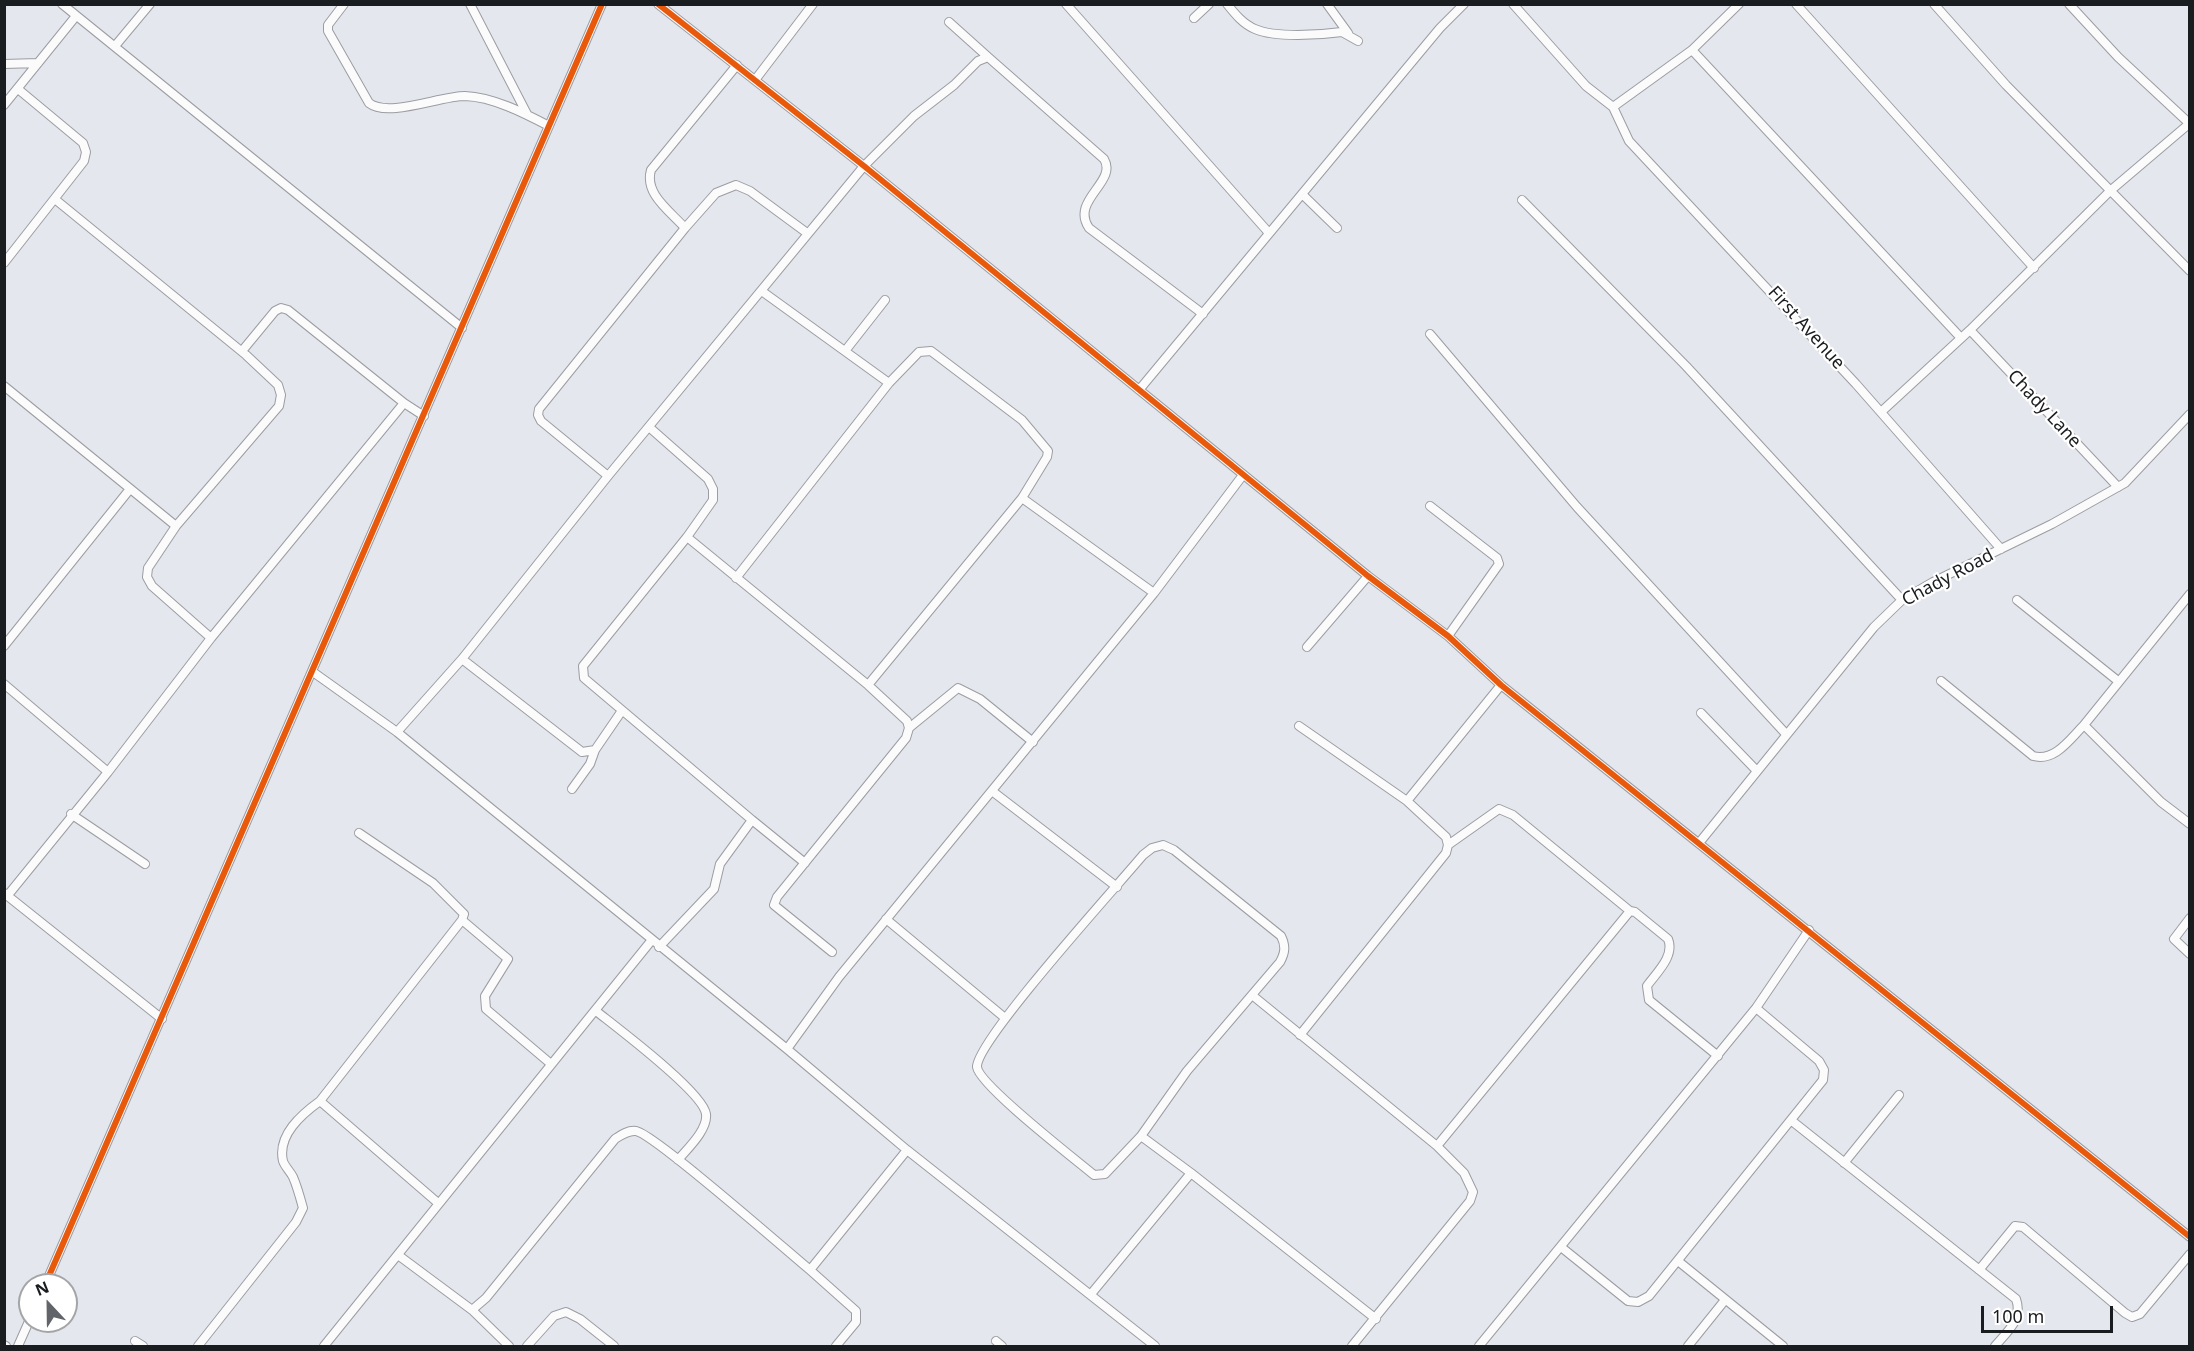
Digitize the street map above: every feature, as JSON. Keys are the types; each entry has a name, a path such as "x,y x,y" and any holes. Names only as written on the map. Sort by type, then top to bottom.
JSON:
{"street":[{"path":"62,4 462,328"},
{"path":"115,46 150,4"},
{"path":"344,4 328,25 328,31 369,102 375,107 389,108 467,96 526,114 549,126"},
{"path":"470,4 526,114"},
{"path":"50,1273 602,4"},
{"path":"658,4 864,166 1368,576 1448,636 1501,686 1809,930 2190,1237"},
{"path":"755,80 813,4"},
{"path":"1066,4 1269,233"},
{"path":"1194,18 1209,4"},
{"path":"1227,4 1237,17 1255,30 1310,37 1348,33"},
{"path":"1327,4 1348,33 1358,41"},
{"path":"1139,390 1440,28 1464,4"},
{"path":"1513,4 1586,86 1613,107 1692,50 1739,4"},
{"path":"1726,4 1732,11"},
{"path":"1796,4 2034,268"},
{"path":"1934,4 2006,85 2190,272"},
{"path":"1881,412 1970,330 2110,191 2189,123 2118,57 2068,4"},
{"path":"4,105 76,15"},
{"path":"949,22 1107,164 1106,172 1084,210 1083,220 1089,228 1203,314"},
{"path":"1692,50 1961,338"},
{"path":"397,732 462,659 608,476 763,292 807,233 864,166 914,116 954,85 978,61 988,57"},
{"path":"4,64 38,63"},
{"path":"685,228 652,192 648,182 651,170 737,65"},
{"path":"4,263 56,200 84,161 86,152 83,143 18,89"},
{"name":"First Avenue","path":"1613,107 1629,141 1751,268 2001,549"},
{"path":"608,476 541,421 538,415 539,409 685,228 717,193 736,185 750,191 807,233"},
{"path":"1302,194 1337,228"},
{"path":"56,200 242,351 278,385 281,395 279,406 176,526 148,568 147,577 152,586 211,638"},
{"path":"1522,200 1686,366 1902,600"},
{"path":"763,292 889,383"},
{"path":"845,351 885,300"},
{"path":"242,351 274,311 281,308 288,310 424,417"},
{"name":"Chady Lane","path":"1970,330 2118,487"},
{"path":"1430,334 1577,507 1786,734"},
{"path":"736,578 889,383 919,352 931,351 1022,420 1048,451 1047,456 1022,498 868,685"},
{"path":"4,386 176,526"},
{"path":"162,1020 6,894 108,772 211,638 404,403"},
{"name":"Chady Road","path":"1700,843 1874,627 1902,600 2118,487 2141,467 2190,414"},
{"path":"649,428 708,480 713,489 713,500 687,537 583,666 584,678 621,712 805,863"},
{"path":"787,1049 886,919 1154,593 1243,475"},
{"path":"4,646 130,489"},
{"path":"1022,498 1154,593"},
{"path":"1430,506 1497,558 1499,564 1448,636"},
{"path":"687,537 868,685 907,721 909,728 906,738 777,897 774,905 832,952"},
{"path":"1307,647 1368,576"},
{"path":"1941,681 2033,756 2047,757 2057,752 2084,725 2190,594"},
{"path":"2017,600 2118,681"},
{"path":"462,659 582,752 596,750"},
{"path":"313,672 397,732 651,941 787,1049 907,1150 1155,1347"},
{"path":"4,684 108,772"},
{"path":"1407,801 1501,686"},
{"path":"909,728 958,688 980,699 1033,742"},
{"path":"572,789 621,712"},
{"path":"1701,713 1757,771"},
{"path":"2084,725 2161,802 2190,824"},
{"path":"1299,726 1407,801 1446,837 1448,845 1446,853 1300,1035"},
{"path":"992,790 1117,887"},
{"path":"1448,845 1500,809 1513,815 1630,911 1635,912 1668,939 1671,945 1670,953 1647,986 1649,1000 1718,1056"},
{"path":"71,814 145,864"},
{"path":"659,947 714,888 720,864 752,820"},
{"path":"198,1347 300,1215 303,1208 291,1174 284,1164 282,1153 287,1134 302,1113 320,1101 462,920 464,914 433,883 359,833"},
{"path":"1163,845 1174,850 1192,864 1281,936 1285,943 1280,962 1187,1071 1141,1136 1105,1174 1094,1175 998,1094 982,1078 977,1067 980,1056 1005,1018 1117,887 1152,848 1163,845"},
{"path":"1437,1146 1630,911"},
{"path":"2190,918 2174,937 2175,942 2190,954"},
{"path":"886,919 1005,1018"},
{"path":"462,920 508,958 485,996 486,1010 551,1064"},
{"path":"1479,1347 1756,1008 1809,930"},
{"path":"324,1347 651,941"},
{"path":"1252,995 1437,1146 1470,1182 1473,1192 1470,1201 1352,1347"},
{"path":"1561,1247 1628,1301 1638,1302 1649,1296 1678,1261 1823,1080 1824,1070 1819,1061 1756,1008"},
{"path":"596,1011 658,1061 702,1104 706,1115 704,1127 678,1160"},
{"path":"1844,1163 1899,1095"},
{"path":"320,1101 438,1203"},
{"path":"1792,1121 2016,1299 2019,1309 2018,1318 1995,1347"},
{"path":"472,1310 486,1298 615,1139 626,1132 636,1131 646,1135 678,1160 856,1311 856,1322 836,1347"},
{"path":"1141,1136 1376,1319"},
{"path":"810,1270 907,1150"},
{"path":"1091,1294 1191,1173"},
{"path":"1979,1270 2008,1232 2015,1226 2023,1227 2132,1317 2140,1314 2190,1254"},
{"path":"398,1255 472,1310 509,1347"},
{"path":"1678,1261 1783,1347"},
{"path":"1688,1347 1725,1300"},
{"path":"527,1347 554,1316 567,1312 580,1319 614,1347"},
{"path":"18,1347 24,1333"},
{"path":"135,1341 143,1347"}],"cycle path":[{"path":"50,1273 602,4"},
{"path":"658,4 864,166 1368,576 1448,636 1501,685 2190,1237"}]}
